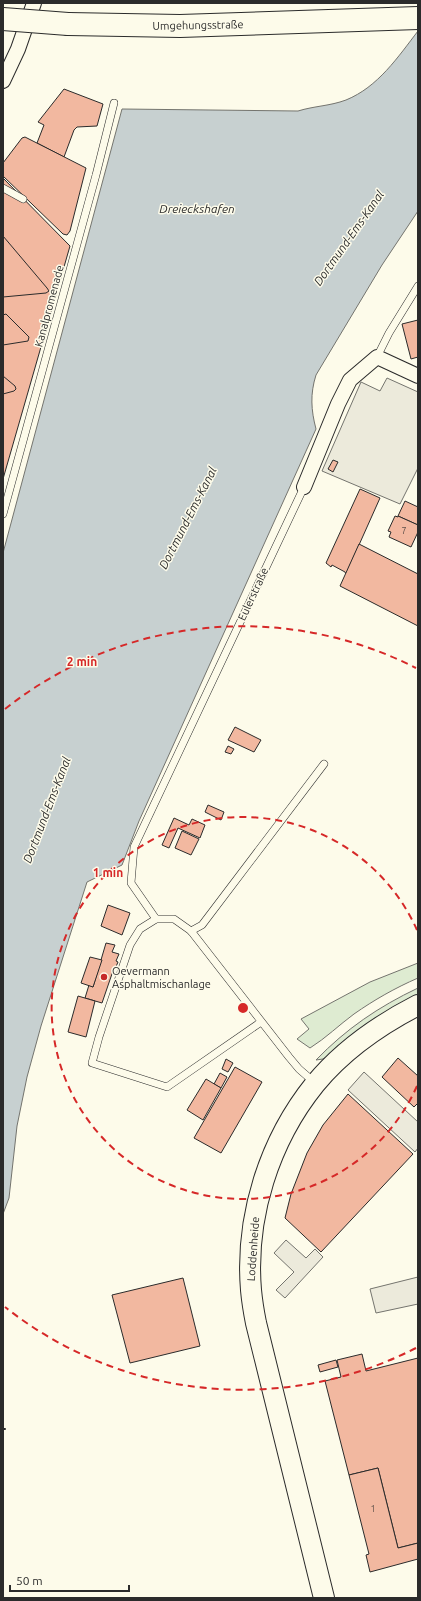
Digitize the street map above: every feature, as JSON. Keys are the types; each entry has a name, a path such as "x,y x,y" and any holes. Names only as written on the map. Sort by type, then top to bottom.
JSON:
{"highway":[{"name":"Umgehungsstraße","path":"3,19 68,24 193,26 418,18"}],"street":[{"path":"3,81 20,42 34,3"},
{"path":"377,357 418,376"},
{"name":"Eulerstraße","path":"304,487 338,404 350,380 377,357"},
{"name":"Loddenheide","path":"324,1598 263,1356 251,1291 250,1265 256,1211 262,1185 277,1147 292,1117 315,1084 343,1056 376,1029 418,1006"}],"lane":[{"name":"Kanalpromenade","path":"3,514 96,175 114,103"},
{"path":"3,188 23,199"},
{"path":"377,357 389,333 418,286"},
{"name":"Eulerstraße","path":"156,919 131,883 134,847 304,487"},
{"path":"191,931 202,925 324,764"},
{"path":"262,1022 167,1087 92,1063 99,1037 130,945 140,928 156,919 174,920 191,931 299,1069 315,1084"}],"green space":[{"path":"418,963 418,978 369,1004 310,1048 297,1039 309,1029 301,1019 370,982"},
{"path":"418,988 418,996 328,1056 323,1059 316,1060 339,1038 363,1020 389,1003"}],"shaded area":[{"path":"387,378 418,392 418,468 400,504 322,471 361,382 380,391"},
{"path":"364,1072 418,1122 418,1148 415,1152 348,1090"},
{"path":"286,1240 306,1258 315,1249 323,1257 285,1298 276,1290 294,1272 274,1253"},
{"path":"418,1277 418,1304 376,1313 370,1289"}],"water":[{"path":"418,31 418,211 382,265 316,375 312,402 316,429 139,821 122,865 87,882 41,1026 27,1077 17,1126 9,1198 3,1214 3,553 122,109 298,111 340,102 357,94 378,79 395,61"}],"building":[{"path":"64,89 103,104 97,126 77,127 74,130 64,157 37,143 44,125 38,122"},
{"path":"25,137 86,168 70,231 67,235 63,234 3,176 3,163 22,138"},
{"path":"3,178 70,246 3,479"},
{"path":"3,236 49,291 46,293 3,297"},
{"path":"6,314 29,337 28,341 3,345 3,315"},
{"path":"418,320 418,357 411,359 402,324"},
{"path":"3,376 15,386 16,389 14,391 3,394"},
{"path":"333,460 338,462 333,472 328,469"},
{"path":"360,489 380,498 346,574 345,572 332,565 331,567 326,563"},
{"path":"405,501 418,507 418,525 398,516"},
{"path":"395,516 418,525 418,532 411,547 389,537 391,532 388,531"},
{"path":"359,544 418,574 418,626 340,586"},
{"path":"235,727 261,740 254,752 228,740"},
{"path":"228,746 234,749 231,754 225,752"},
{"path":"208,805 224,812 221,820 205,812"},
{"path":"174,818 189,825 192,819 205,825 200,838 178,828 169,848 162,845"},
{"path":"182,831 199,839 191,855 175,848"},
{"path":"108,905 130,913 122,935 101,926"},
{"name":"Oevermann Asphaltmischanlage","path":"106,943 115,945 112,952 119,954 116,961 118,962 115,969 114,968 102,1003 85,998 89,985 93,987"},
{"path":"90,957 102,960 93,987 81,983"},
{"path":"78,996 95,1001 86,1037 68,1032"},
{"path":"398,1058 418,1076 418,1103 414,1107 382,1077"},
{"path":"226,1059 233,1063 228,1072 222,1069"},
{"path":"235,1067 262,1082 221,1153 194,1138"},
{"path":"220,1073 227,1077 221,1088 214,1084"},
{"path":"206,1079 221,1088 203,1120 187,1110"},
{"path":"348,1094 413,1154 321,1252 285,1218 291,1194 307,1153 323,1125"},
{"path":"183,1278 200,1346 130,1363 112,1295"},
{"path":"362,1354 366,1371 418,1358 418,1543 398,1548 378,1468 349,1475 325,1381 341,1377 337,1360"},
{"path":"336,1360 338,1367 320,1372 318,1365"},
{"path":"378,1468 398,1548 418,1543 418,1559 370,1572 366,1555 369,1554 349,1475"}],"place":[{"name":"Oevermann Asphaltmischanlage","path":"104,977"}],"water label":[{"name":"Dreieckshafen","path":"197,209"},
{"name":"Dortmund-Ems-Kanal","path":"349,238"},
{"name":"Dortmund-Ems-Kanal","path":"188,518"},
{"name":"Dortmund-Ems-Kanal","path":"47,810"}]}
